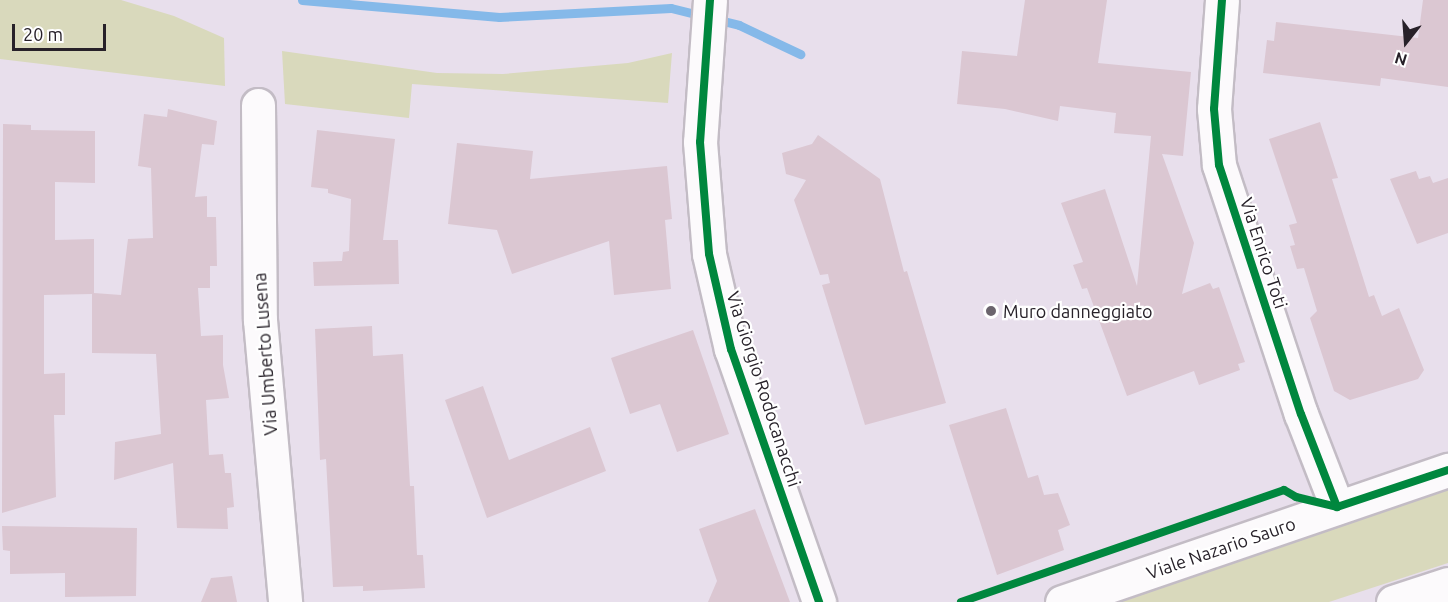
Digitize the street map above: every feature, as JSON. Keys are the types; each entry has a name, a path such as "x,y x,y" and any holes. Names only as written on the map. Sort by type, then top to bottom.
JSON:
{"street":[{"name":"Via Giorgio Rodocanacchi","path":"710,0 703,58 702,207 713,275 731,349 819,602"},
{"name":"Via Enrico Toti","path":"1222,0 1214,109 1219,165 1301,414 1337,507"},
{"name":"Via Umberto Lusena","path":"258,105 260,320 285,602"},
{"name":"Viale Nazario Sauro","path":"1062,602 1448,470"},
{"path":"1393,602 1448,584"}],"green space":[{"path":"0,0 121,0 174,16 224,38 225,86 0,59"},
{"path":"282,51 437,73 503,74 628,63 672,53 668,103 412,84 409,118 285,104"},
{"path":"1448,486 1448,563 1329,602 1120,602"}],"building":[{"path":"1025,0 1107,0 1098,63 1191,72 1183,156 1162,154 1194,243 1182,294 1210,283 1213,289 1219,287 1245,362 1238,364 1240,370 1199,385 1194,371 1127,396 1087,288 1082,289 1073,265 1083,262 1061,203 1105,189 1137,286 1151,136 1114,133 1116,113 1060,106 1058,121 1005,109 957,104 962,51 1017,56"},
{"path":"1423,0 1448,0 1448,87 1381,78 1380,86 1263,73 1267,40 1274,41 1276,22 1418,38"},
{"path":"168,109 217,121 214,145 202,144 195,197 207,196 207,217 216,217 217,266 210,266 210,288 198,288 201,336 223,335 223,365 229,398 206,400 209,455 223,454 225,473 231,473 234,507 227,508 228,529 177,528 173,463 114,480 115,442 161,434 156,354 92,353 92,294 44,295 44,374 65,373 65,415 54,415 56,497 2,513 3,124 31,125 31,130 95,131 95,183 55,182 55,240 94,239 94,293 121,295 128,239 153,238 151,168 138,166 144,114 167,117"},
{"path":"1320,122 1338,178 1332,179 1369,297 1374,295 1382,316 1399,308 1424,370 1418,379 1350,400 1334,391 1310,318 1317,311 1304,268 1297,269 1290,246 1295,245 1289,225 1297,223 1269,139"},
{"path":"317,130 395,139 383,240 398,240 399,284 314,286 313,262 342,261 343,252 349,251 351,199 328,193 328,189 311,187"},
{"path":"818,135 880,179 904,272 907,271 946,403 865,425 822,285 830,283 828,274 820,275 794,200 806,180 786,174 782,153 812,144"},
{"path":"457,143 533,151 530,179 667,166 672,219 665,220 671,289 614,295 609,241 512,274 497,230 448,224"},
{"path":"1416,171 1419,179 1430,176 1433,183 1448,178 1448,233 1417,244 1390,179"},
{"path":"372,326 373,356 403,354 410,486 414,486 417,555 423,555 425,588 363,591 363,586 333,587 326,459 320,460 315,329"},
{"path":"693,330 729,434 677,452 660,404 630,414 611,358"},
{"path":"483,386 509,460 590,427 606,471 487,518 445,400"},
{"path":"1006,408 1028,478 1038,475 1044,495 1058,493 1070,525 1058,530 1064,550 997,575 949,425"},
{"path":"755,509 790,602 708,602 717,581 699,529"},
{"path":"2,526 137,528 136,596 65,597 65,573 10,574 10,551 3,550"},
{"path":"232,576 237,602 201,602 211,578"}],"waterway":[{"path":"302,0 499,17 671,8 739,25 800,54"}],"cycle path":[{"path":"710,0 700,142 709,254 731,349 819,602"},
{"path":"1222,0 1214,109 1219,165 1301,414 1337,507"},
{"path":"1337,507 1448,470"},
{"path":"961,602 1284,490 1296,497 1337,507"}],"place":[{"name":"Muro danneggiato","path":"991,311"}]}
